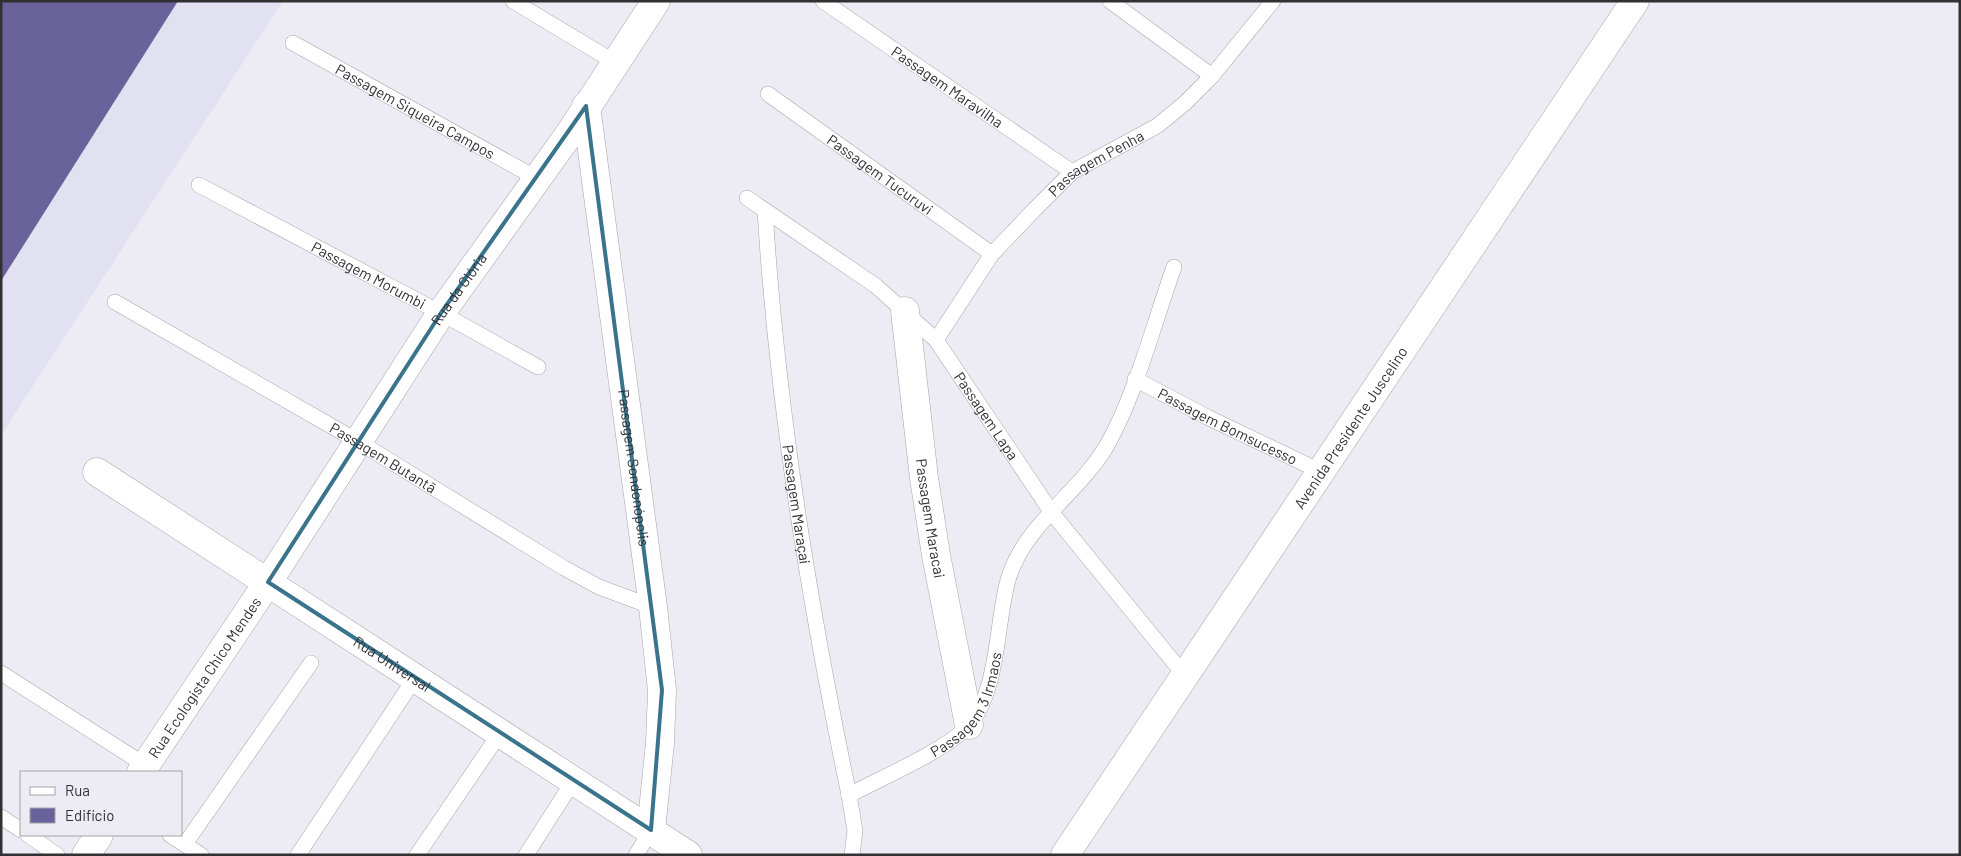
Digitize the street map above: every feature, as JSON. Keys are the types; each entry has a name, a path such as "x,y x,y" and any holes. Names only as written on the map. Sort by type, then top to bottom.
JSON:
{"street":[{"name":"Rua da Glória","path":"268,582 441,313 538,179 656,1"},
{"name":"Avenida Presidente Juscelino","path":"1066,855 1635,1"},
{"name":"Passagem Sondonópolis","path":"586,106 653,607 662,690 660,743 651,830"},
{"name":"Passagem Maracai","path":"905,310 924,478 934,546 969,725"},
{"name":"Rua Universal","path":"97,472 688,855"},
{"name":"Rua Ecologista Chico Mendes","path":"143,769 268,582"},
{"path":"86,855 99,836"}],"lane":[{"path":"513,1 616,63"},
{"name":"Passagem Maravilha","path":"823,1 1072,172"},
{"path":"1110,1 1212,76"},
{"name":"Passagem Penha","path":"936,340 992,254 1072,172 1156,126 1185,103 1212,76 1272,1"},
{"name":"Passagem Siqueira Campos","path":"293,42 538,179"},
{"name":"Passagem Tucuruvi","path":"768,94 992,254"},
{"name":"Passagem Morumbi","path":"199,185 441,313 538,367"},
{"name":"Passagem Lapa","path":"747,198 876,286 905,310 936,340 1052,513 1185,676"},
{"name":"Passagem Maraçaí","path":"765,210 771,301 788,448 826,688 849,795"},
{"name":"Passagem 3 Irmaos","path":"849,795 938,748 969,725 982,703 990,676 1008,580 1018,552 1034,531 1090,470 1105,448 1119,421 1174,267"},
{"name":"Passagem Butantã","path":"115,302 359,442 564,568 600,587 653,607"},
{"name":"Passagem Bomsucesso","path":"1135,379 1208,417 1322,472"},
{"path":"185,844 311,663"},
{"path":"1,673 143,769"},
{"path":"298,855 415,678"},
{"path":"417,855 500,733"},
{"path":"526,855 574,780"},
{"path":"849,795 855,831 852,855"},
{"path":"1,816 20,829"},
{"path":"636,855 651,830"},
{"path":"29,836 57,855"},
{"path":"172,836 201,855"}],"highlighted area":[{"path":"586,106 662,690 651,830 268,582 441,313"}],"shaded area":[{"path":"1,1 283,1 1,435"}],"building":[{"path":"1,1 178,1 1,281"}]}
